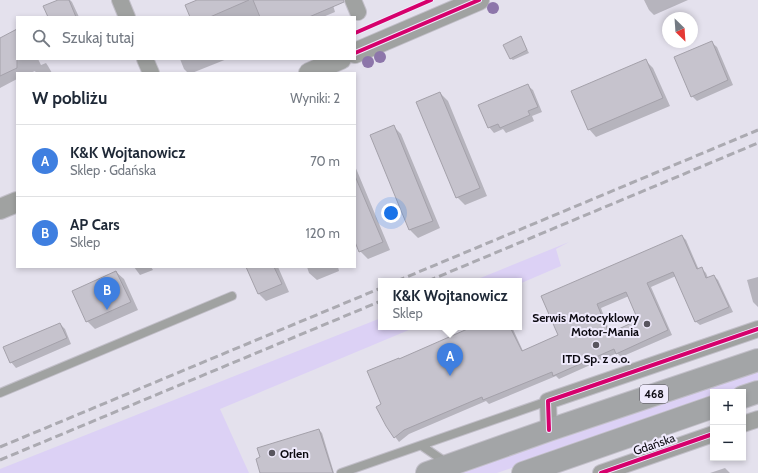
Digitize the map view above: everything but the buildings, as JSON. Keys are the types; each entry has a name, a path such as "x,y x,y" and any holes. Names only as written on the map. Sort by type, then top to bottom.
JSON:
{"main road":[{"name":"468","path":"427,473 549,430 758,360"},
{"path":"746,396 758,392"},
{"name":"Gdańska","path":"523,473 710,408"}],"street":[{"path":"120,0 127,16"},
{"path":"356,53 478,0"},
{"path":"145,60 151,72"},
{"path":"311,72 339,60"},
{"path":"0,209 16,202"},
{"path":"549,430 548,402 758,329"},
{"path":"746,423 758,419"},
{"name":"Gdańska","path":"601,473 710,435"}],"lane":[{"path":"0,393 232,296"},
{"path":"341,473 548,402"},
{"path":"422,446 450,465"}],"shaded area":[{"path":"569,242 556,249 561,266 522,283 522,278 480,278"},
{"path":"378,319 378,330 409,330 220,409 249,473 0,473 0,469"},
{"path":"758,371 758,385 745,389 710,389 710,400 497,473 460,473"}],"railway":[{"path":"404,278 758,130"},
{"path":"435,278 758,143"},
{"path":"0,447 378,289"},
{"path":"0,460 378,302"}],"cycle path":[{"path":"356,33 431,0"},
{"path":"356,53 479,0"},
{"path":"549,430 548,401 758,329"},
{"path":"601,473 710,435"}],"place":[{"name":"AP Cars","path":"107,310"},
{"name":"Serwis Motocyklowy Motor-Mania","path":"647,324"},
{"name":"ITD Sp. z o.o.","path":"596,345"},
{"name":"K&K Wojtanowicz","path":"450,376"},
{"name":"Orlen","path":"272,453"}]}
